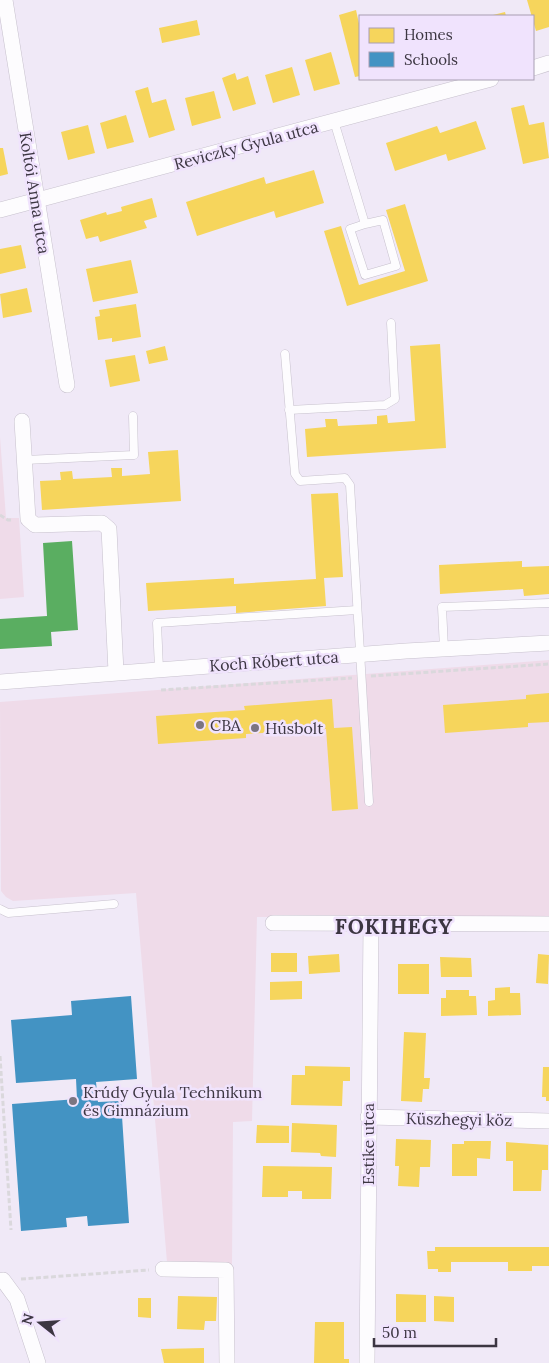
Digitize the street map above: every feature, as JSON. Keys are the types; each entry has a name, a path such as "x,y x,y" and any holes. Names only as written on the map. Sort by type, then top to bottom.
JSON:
{"street":[{"name":"Koltói Anna utca","path":"5,0 67,385"},
{"path":"534,68 549,63"},
{"name":"Reviczky Gyula utca","path":"0,210 487,80"},
{"path":"22,421 28,519 35,524 102,523 109,529 116,672"},
{"name":"Koch Róbert utca","path":"0,682 116,672 549,643"},
{"path":"273,923 549,924"},
{"name":"Estike utca","path":"367,1363 371,924"},
{"name":"Küszhegyi köz","path":"368,1117 549,1121"},
{"path":"162,1269 226,1270 227,1363"},
{"path":"1,1280 17,1299 38,1363"}],"lane":[{"path":"334,121 365,224"},
{"path":"382,220 396,266 365,275 350,228 365,224 382,220"},
{"path":"289,410 385,405 395,399 391,323"},
{"path":"286,354 295,474 300,481 345,478 350,485 369,802"},
{"path":"25,460 134,454 133,416"},
{"path":"444,649 442,607 549,603"},
{"path":"159,669 157,623 357,610"},
{"path":"0,909 8,913 114,904"}],"path":[{"path":"0,1056 11,1230"},
{"path":"1,1280 162,1269"}],"shaded area":[{"path":"0,437 6,518 19,518 24,597 0,599"},
{"path":"549,660 549,917 257,917 252,1121 233,1122 232,1264 167,1262 136,893 13,901 1,891 0,702"}],"building: Homes":[{"path":"527,0 549,0 549,27 536,31 534,15 531,15"},
{"path":"356,10 359,24 359,76 355,77 339,15"},
{"path":"505,12 506,15 493,15"},
{"path":"197,20 200,35 162,43 159,28"},
{"path":"331,52 340,84 314,91 305,60"},
{"path":"292,67 300,95 273,103 265,75"},
{"path":"235,73 237,80 248,76 256,104 233,111 222,78"},
{"path":"148,87 152,103 166,99 175,130 149,138 135,91"},
{"path":"214,91 221,118 192,126 185,98"},
{"path":"524,105 529,125 544,122 549,158 523,164 511,108"},
{"path":"126,115 134,142 107,149 100,123"},
{"path":"476,121 486,149 448,161 446,154 395,171 386,143 437,126 440,133"},
{"path":"88,125 95,153 68,160 61,132"},
{"path":"0,148 3,148 8,174 0,176"},
{"path":"314,170 324,203 276,218 274,211 197,236 186,202 264,177 266,184"},
{"path":"152,198 157,217 144,221 147,228 100,242 98,236 86,239 80,220 106,212 107,215 122,211 121,207"},
{"path":"405,204 428,281 347,306 324,231 341,226 359,285 405,271 386,210"},
{"path":"21,245 26,268 0,274 0,249"},
{"path":"131,260 138,293 93,302 86,269"},
{"path":"27,288 32,312 3,318 0,294"},
{"path":"136,304 141,337 112,342 112,338 98,340 95,317 100,316 99,310"},
{"path":"440,344 446,448 307,457 305,429 326,427 325,419 337,419 338,426 377,424 377,416 387,415 388,423 415,421 410,346"},
{"path":"165,346 168,360 149,364 146,351"},
{"path":"135,355 140,381 110,387 105,360"},
{"path":"178,450 181,501 42,510 40,481 61,480 60,472 72,471 73,479 112,477 111,468 122,468 122,476 150,474 148,452"},
{"path":"338,493 343,577 324,578 326,606 236,613 236,606 148,611 146,583 234,578 234,584 316,579 311,494"},
{"path":"522,561 522,567 549,566 549,594 524,596 523,589 440,594 439,565"},
{"path":"549,693 549,722 528,723 528,727 445,733 443,705 526,699 526,695"},
{"path":"332,699 334,728 352,727 358,809 332,811 326,729 246,734 246,738 158,744 156,716 245,710 244,706"},
{"path":"271,953 297,953 297,972 271,972"},
{"path":"339,954 340,972 309,974 308,956"},
{"path":"538,954 549,955 548,984 536,983"},
{"path":"440,957 471,958 472,977 441,977"},
{"path":"398,964 429,964 429,994 398,994"},
{"path":"302,981 302,999 270,1000 270,982"},
{"path":"510,987 510,993 520,993 521,1015 488,1016 488,1001 495,1000 495,988"},
{"path":"446,990 469,990 469,996 476,996 477,1015 441,1016 441,998 446,998"},
{"path":"404,1032 426,1033 424,1078 430,1078 429,1089 423,1089 422,1102 401,1101"},
{"path":"305,1066 350,1067 350,1081 343,1081 342,1106 291,1105 292,1075 305,1075"},
{"path":"543,1067 549,1067 549,1101 546,1101 546,1097 542,1097"},
{"path":"292,1123 337,1125 336,1157 321,1156 320,1153 291,1152"},
{"path":"257,1125 289,1126 289,1143 256,1143"},
{"path":"396,1139 431,1140 430,1167 420,1167 419,1187 398,1186 399,1166 395,1166"},
{"path":"464,1141 491,1141 490,1159 477,1158 477,1176 452,1176 452,1144 464,1144"},
{"path":"506,1142 548,1145 548,1170 542,1170 541,1191 513,1191 513,1161 506,1161"},
{"path":"263,1166 332,1167 331,1199 302,1199 302,1191 288,1191 288,1197 262,1197"},
{"path":"435,1247 549,1247 549,1266 532,1266 532,1271 508,1271 508,1262 451,1262 451,1272 438,1272 438,1269 428,1269 427,1251 435,1251"},
{"path":"396,1294 426,1295 426,1322 396,1322"},
{"path":"178,1296 217,1297 216,1321 205,1321 204,1330 177,1329"},
{"path":"434,1296 454,1297 454,1322 434,1321"},
{"path":"138,1298 151,1298 151,1318 138,1317"},
{"path":"315,1322 344,1322 344,1359 349,1359 349,1363 314,1363"},
{"path":"204,1348 204,1363 164,1363 161,1349"}],"building: Schools":[{"path":"131,996 137,1079 96,1082 98,1102 121,1101 129,1223 88,1226 87,1216 66,1218 67,1227 21,1231 12,1104 77,1099 76,1079 16,1083 11,1020 72,1015 71,1001"}],"building: Public":[{"path":"72,541 78,630 51,632 52,646 0,649 0,619 47,616 43,543"}],"place":[{"name":"CBA","path":"200,725"},
{"name":"Húsbolt","path":"255,728"},
{"name":"Krúdy Gyula Technikum és Gimnázium","path":"73,1101"}],"district":[{"name":"FOKIHEGY","path":"394,926"}]}
